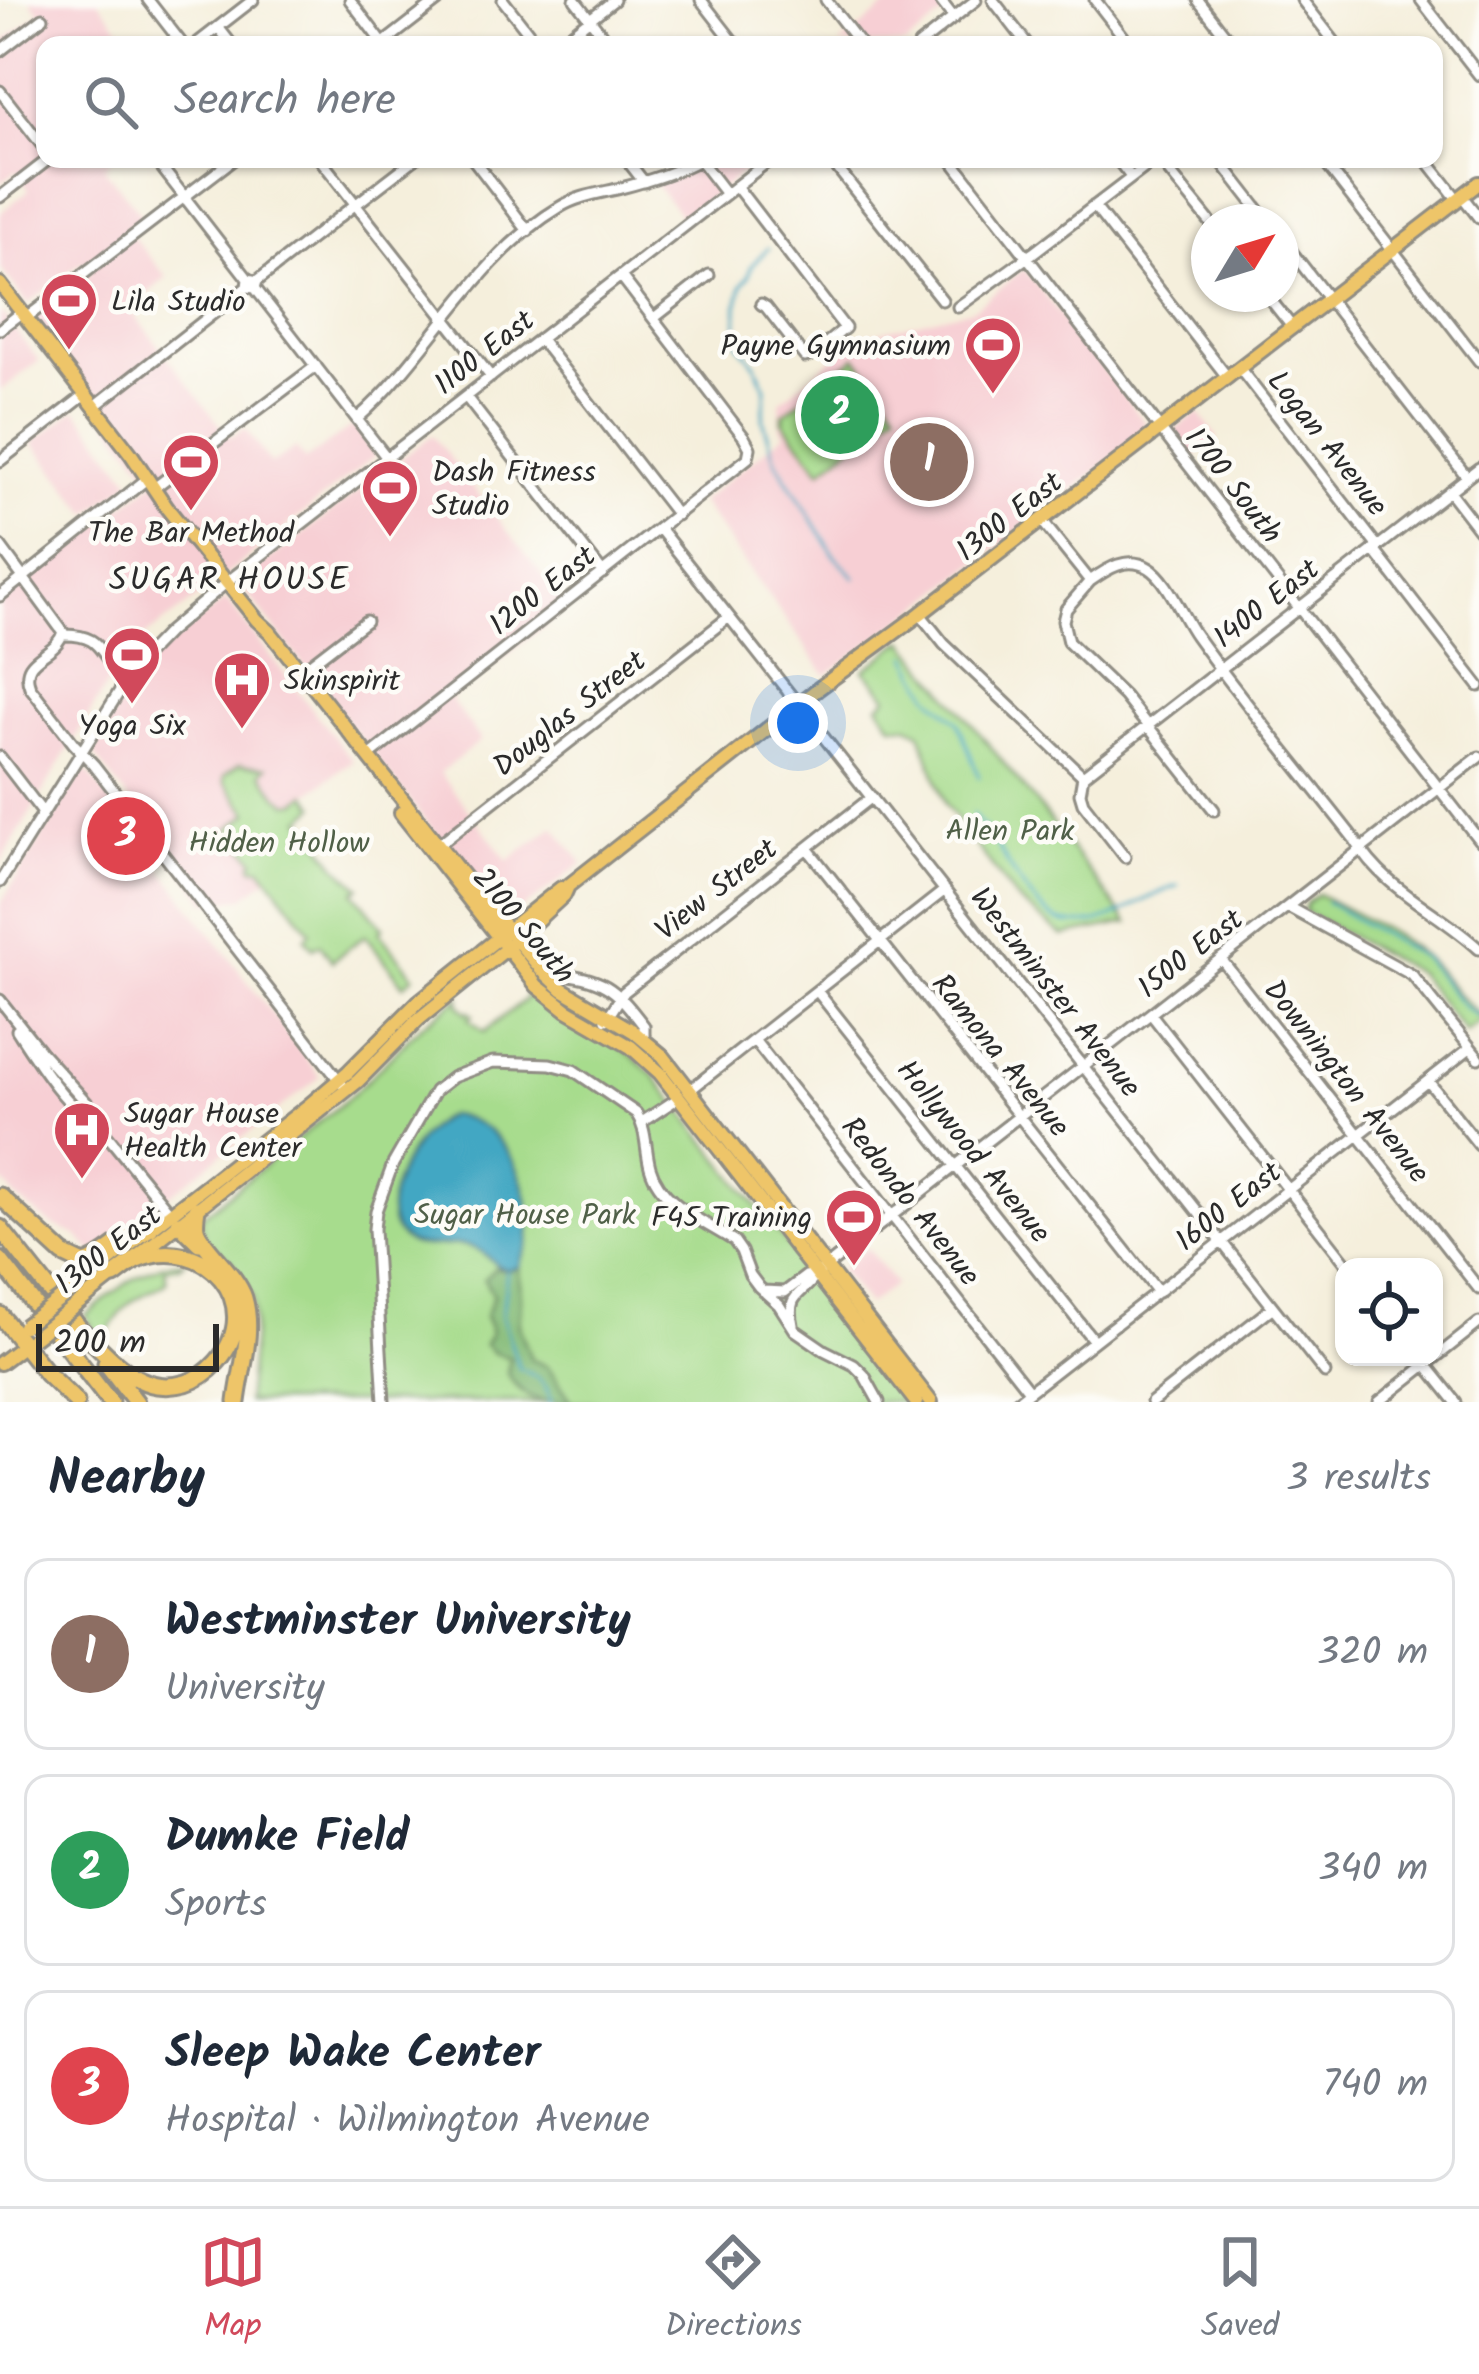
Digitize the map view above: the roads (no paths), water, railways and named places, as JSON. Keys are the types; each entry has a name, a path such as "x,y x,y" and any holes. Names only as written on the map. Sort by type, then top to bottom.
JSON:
{"highway":[{"path":"0,1196 63,1254 84,1264 101,1259 139,1230 150,1229"},
{"path":"197,1209 196,1230 243,1294 247,1313 237,1402"},
{"path":"175,1218 227,1270"},
{"path":"0,1228 136,1402"},
{"path":"78,1327 129,1374 147,1384 167,1386 200,1378 228,1348 235,1308 225,1282 210,1265 172,1253 136,1261 114,1276"},
{"path":"0,1260 110,1402"},
{"path":"0,1316 76,1402"}],"main road":[{"name":"1300 East","path":"0,1363 19,1338 75,1297 150,1229 197,1209 343,1085 418,1002 508,939 798,704 1479,183"},
{"name":"2100 South","path":"0,284 68,382 88,402"},
{"name":"2100 South","path":"0,294 129,455 161,506 270,632 438,845 508,939 532,982 550,998 644,1039 663,1056 685,1094 931,1402"},
{"name":"2100 South","path":"257,620 265,637 393,802 508,939"},
{"path":"321,709 344,728"},
{"path":"393,802 438,845"},
{"name":"2100 South","path":"605,1023 685,1094"},
{"name":"1300 East","path":"75,1297 114,1276 175,1218 343,1085"},
{"name":"2100 South","path":"822,1270 916,1402"}],"street":[{"path":"148,0 176,36"},
{"path":"350,0 377,36"},
{"path":"393,36 439,0"},
{"path":"503,0 531,36"},
{"path":"574,0 603,36"},
{"path":"568,36 614,0"},
{"path":"701,0 729,36"},
{"path":"826,0 854,36"},
{"path":"940,0 954,18"},
{"path":"931,36 976,0"},
{"path":"992,0 1021,36"},
{"path":"1095,0 1123,36"},
{"path":"1198,0 1226,36"},
{"path":"1302,0 1330,36"},
{"path":"1421,0 1479,75"},
{"path":"206,36 250,1"},
{"path":"0,52 43,18"},
{"path":"218,27 225,36"},
{"path":"0,91 36,137"},
{"path":"0,197 37,168"},
{"path":"162,168 387,458"},
{"path":"0,329 25,320 222,168"},
{"path":"327,168 491,377"},
{"path":"0,461 252,284 403,168"},
{"path":"479,168 528,231"},
{"path":"633,168 644,182"},
{"path":"357,419 391,387 497,257 528,231 571,201 677,168"},
{"path":"706,168 726,194"},
{"name":"1100 East","path":"2,876 148,651 227,582 759,168"},
{"path":"837,168 942,300"},
{"name":"1700 South","path":"958,168 1479,840"},
{"path":"1124,168 1131,177"},
{"path":"958,307 1144,168"},
{"path":"1165,168 1195,204"},
{"path":"1226,168 1254,204"},
{"path":"1329,168 1479,362"},
{"path":"1434,168 1479,218"},
{"path":"736,186 844,329 805,357 760,304"},
{"name":"Logan Avenue","path":"1094,206 1376,548 1479,686"},
{"path":"1299,261 1467,477"},
{"path":"621,276 654,318 709,274"},
{"path":"1280,312 1293,328"},
{"name":"1200 East","path":"368,757 746,460 750,448 744,437 654,318"},
{"path":"540,339 676,515"},
{"path":"0,596 316,366"},
{"path":"466,397 602,573"},
{"name":"1400 East","path":"1083,776 1479,468"},
{"path":"1449,491 1479,530"},
{"path":"1042,520 1090,581"},
{"name":"Westminster Avenue","path":"659,528 1325,1373"},
{"path":"0,546 64,634"},
{"path":"1214,810 1115,686 1068,642 1066,609 1090,581 1122,563 1148,567 1162,581 1187,624 1368,861 1397,889 1479,950"},
{"path":"920,614 948,648 1083,776 1083,802 1125,857"},
{"name":"Douglas Street","path":"438,845 729,617"},
{"path":"301,671 366,621"},
{"path":"64,634 91,638 129,676"},
{"path":"64,634 29,667 27,680 343,1085"},
{"path":"0,757 43,813"},
{"name":"1500 East","path":"795,1330 793,1299 822,1270 1479,757"},
{"name":"View Street","path":"605,1023 621,997 872,797"},
{"name":"Ramona Avenue","path":"807,848 1158,1292"},
{"path":"642,1122 685,1094 945,890"},
{"path":"1288,908 1412,975 1479,1058"},
{"name":"Downington Avenue","path":"1221,959 1479,1289"},
{"name":"2100 South","path":"563,974 598,980 621,997 644,1026 644,1039"},
{"name":"Hollywood Avenue","path":"817,991 1094,1341"},
{"path":"0,1000 50,1080 89,1121 98,1124 175,1218"},
{"path":"1151,1014 1342,1258"},
{"name":"Redondo Avenue","path":"754,1040 1030,1391"},
{"name":"1600 East","path":"1016,1402 1470,1048"},
{"path":"384,1402 376,1211 393,1164 435,1091 453,1077 493,1062 512,1061 573,1070 636,1113 656,1182 668,1196 734,1241 750,1275 795,1330 854,1365 879,1402"},
{"path":"1428,1081 1479,1145"},
{"name":"1500 East","path":"764,1291 785,1292 822,1270"},
{"path":"1152,1402 1273,1307"},
{"path":"1443,1347 1479,1323"},
{"path":"1379,1402 1418,1366"},
{"path":"1427,1366 1456,1402"}],"water":[{"path":"449,1115 487,1129 522,1179 530,1220 519,1267 500,1267 465,1245 410,1243 393,1225 390,1209 400,1170 423,1135"}],"waterway":[{"path":"768,248 742,285 738,343 766,388 763,419 776,461 836,558 855,577"},
{"path":"908,656 930,696 958,722 979,777"},
{"path":"973,814 1033,900 1062,922 1102,920 1178,886"},
{"path":"1326,902 1424,958 1463,1006 1479,1017"},
{"path":"507,1271 502,1316 519,1368 540,1380 551,1402"}],"place":[{"name":"Lila Studio","path":"69,352"},
{"name":"Payne Gymnasium","path":"993,396"},
{"name":"Dumke Field","path":"840,415"},
{"name":"Westminster University","path":"929,462"},
{"name":"The Bar Method","path":"191,513"},
{"name":"Dash Fitness Studio","path":"390,539"},
{"name":"Yoga Six","path":"132,706"},
{"name":"Skinspirit","path":"242,731"},
{"name":"Sleep Wake Center","path":"126,836"},
{"name":"Sugar House Health Center","path":"82,1181"},
{"name":"F45 Training","path":"854,1268"}],"district":[{"name":"SUGAR HOUSE","path":"230,578"}],"park label":[{"name":"Allen Park","path":"1010,830"},
{"name":"Hidden Hollow","path":"279,842"},
{"name":"Sugar House Park","path":"525,1214"}]}
